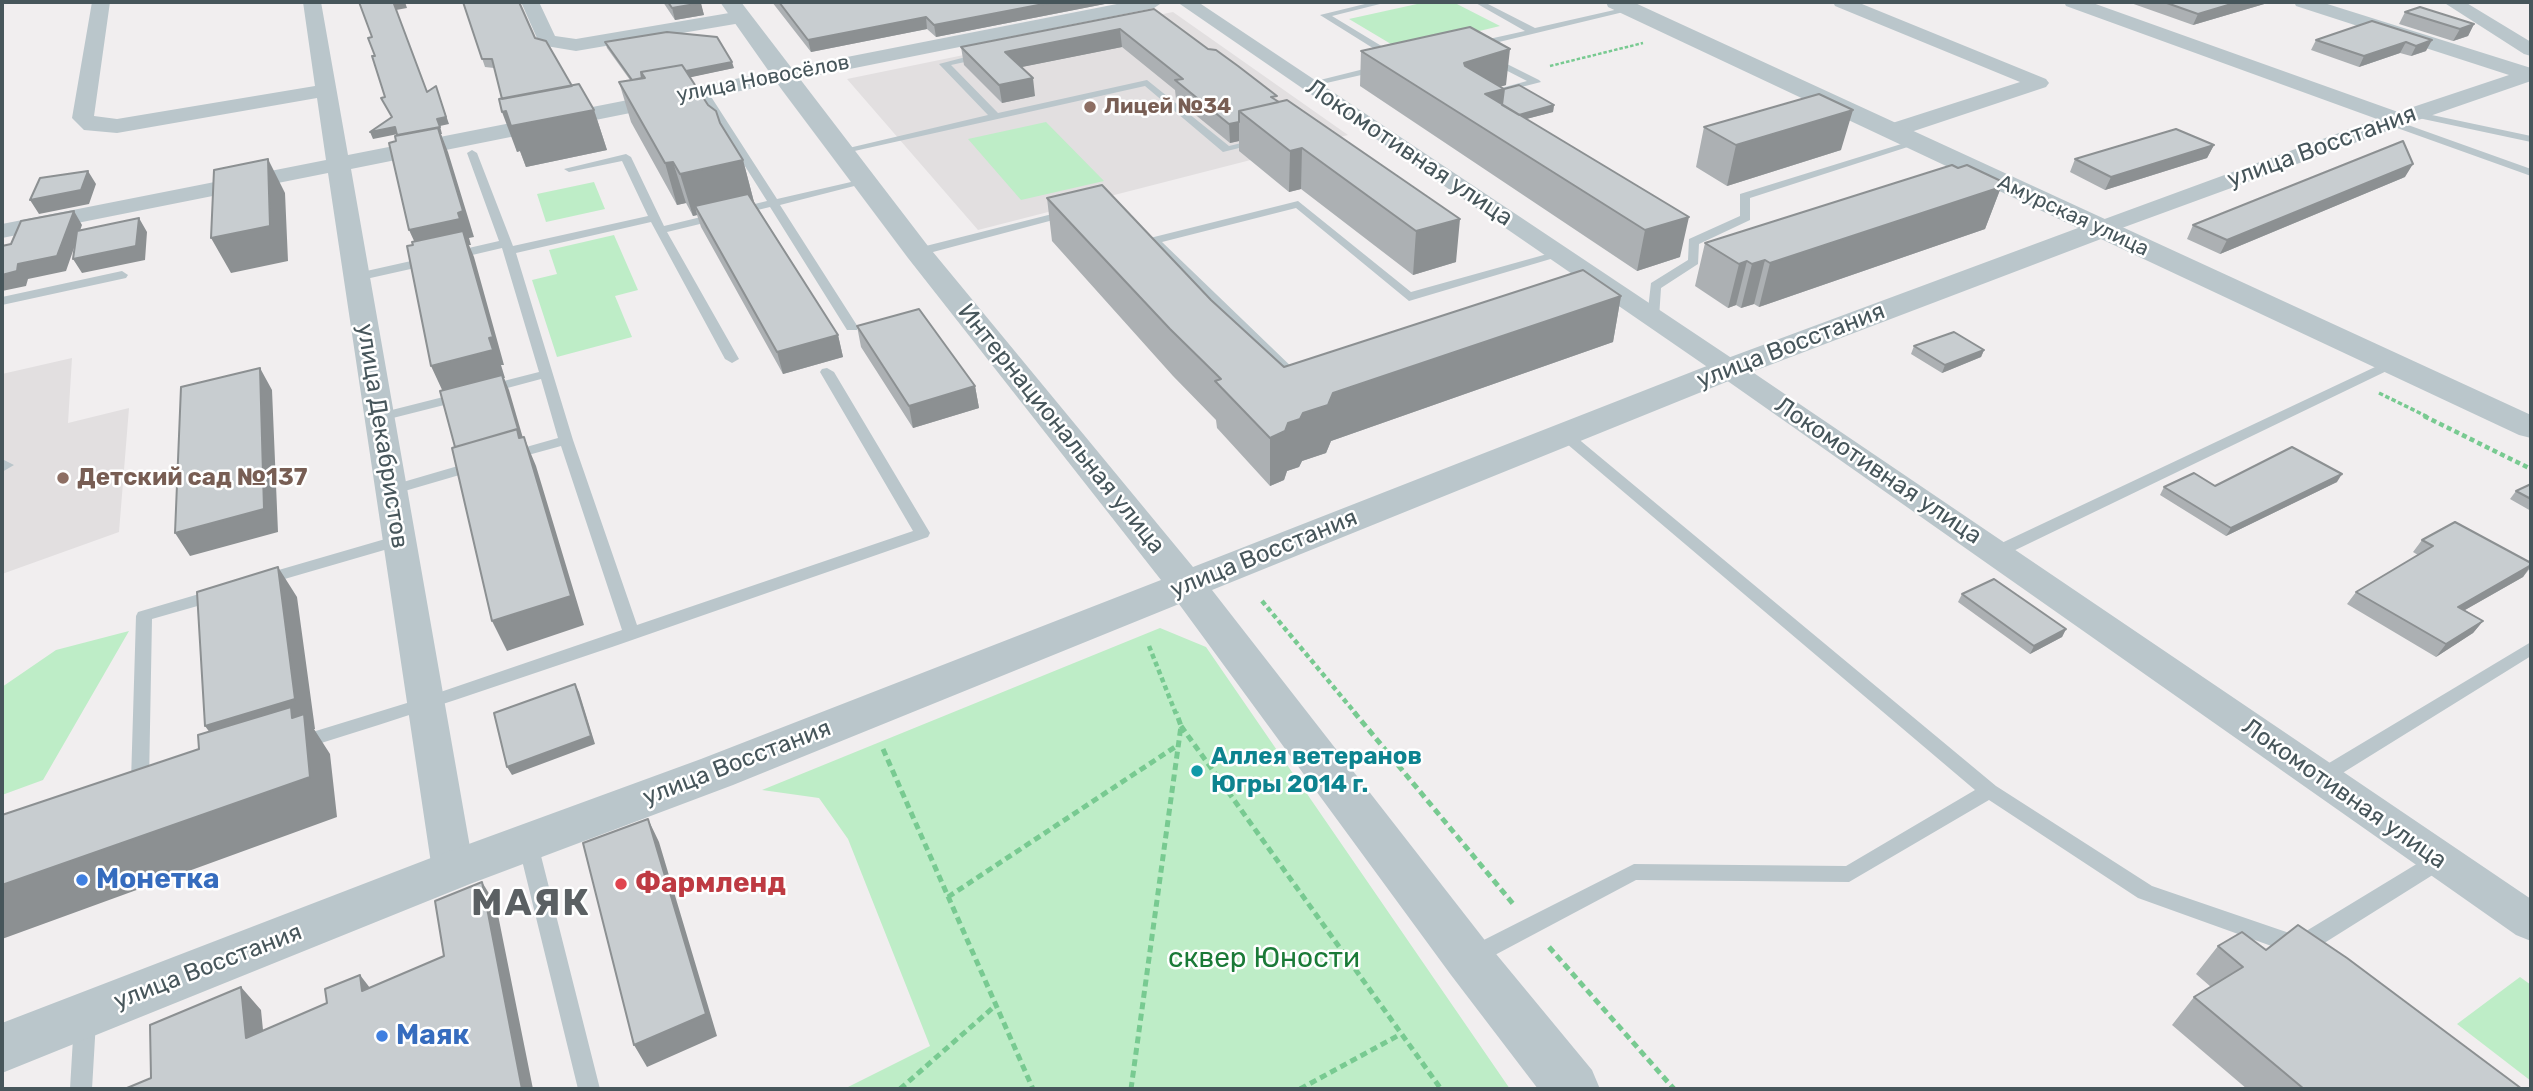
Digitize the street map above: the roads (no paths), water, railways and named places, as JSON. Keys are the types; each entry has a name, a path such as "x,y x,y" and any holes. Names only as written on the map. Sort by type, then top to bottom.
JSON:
{"street":[{"path":"101,2 83,118 92,125 117,125 326,90"},
{"name":"улица Декабристов","path":"312,2 453,870"},
{"path":"530,2 547,41 576,45 735,9"},
{"name":"улица Новосёлов","path":"2,231 1154,2"},
{"name":"Локомотивная улица","path":"1186,2 1558,255 1590,284 1653,318 1729,369 2531,922"},
{"path":"1842,2 2039,83 1903,137"},
{"path":"2073,2 2399,118"},
{"path":"2302,2 2531,75"},
{"path":"2452,2 2531,50"},
{"name":"Амурская улица","path":"1624,6 2531,428"},
{"name":"Интернациональная улица","path":"735,9 782,75 918,252 1187,586 1469,958 1572,1089"},
{"name":"улица Восстания","path":"2,1048 1187,586 1729,369 2399,118 2531,75"}],"lane":[{"path":"1309,85 1401,62 1324,15 1384,2"},
{"path":"1478,2 1533,31"},
{"path":"1490,94 1536,82 1466,47 1624,6"},
{"path":"995,116 944,64 998,52"},
{"path":"841,151 1147,83 1227,150 1274,138"},
{"path":"702,92 852,327"},
{"path":"2399,118 2531,139"},
{"path":"2399,118 2531,173"},
{"path":"1693,242 1746,218 1744,197 1903,137"},
{"path":"472,153 508,247 566,440 632,635"},
{"path":"569,169 626,157 657,224 732,359"},
{"path":"357,277 508,247 772,204 864,182"},
{"path":"1309,374 1296,379 1150,237 1298,204 1409,297 1558,255"},
{"path":"918,252 1076,211"},
{"path":"1682,235 1693,242"},
{"path":"1653,318 1655,286 1693,261 1693,242"},
{"path":"2,301 122,275"},
{"path":"1997,552 2392,363"},
{"path":"282,748 426,704 632,635 922,533 827,372"},
{"path":"381,417 546,373"},
{"path":"1565,435 1989,791 2145,892 2300,946 2322,963"},
{"path":"391,491 566,440"},
{"path":"140,782 144,616 399,540"},
{"path":"2321,777 2531,648"},
{"path":"1469,958 1634,872 1849,874 1989,791"},
{"path":"528,844 589,1089"},
{"path":"2300,946 2440,860"},
{"path":"81,1089 85,1015"}],"place":[{"name":"Лицей №34","path":"1090,107"},
{"name":"Детский сад №137","path":"63,478"},
{"name":"Аллея ветеранов Югры 2014 г.","path":"1197,771"},
{"name":"Монетка","path":"82,880"},
{"name":"Фармленд","path":"621,884"},
{"name":"Маяк","path":"382,1036"}],"district":[{"name":"МАЯК","path":"531,904"}],"park label":[{"name":"сквер Юности","path":"1264,959"}]}
